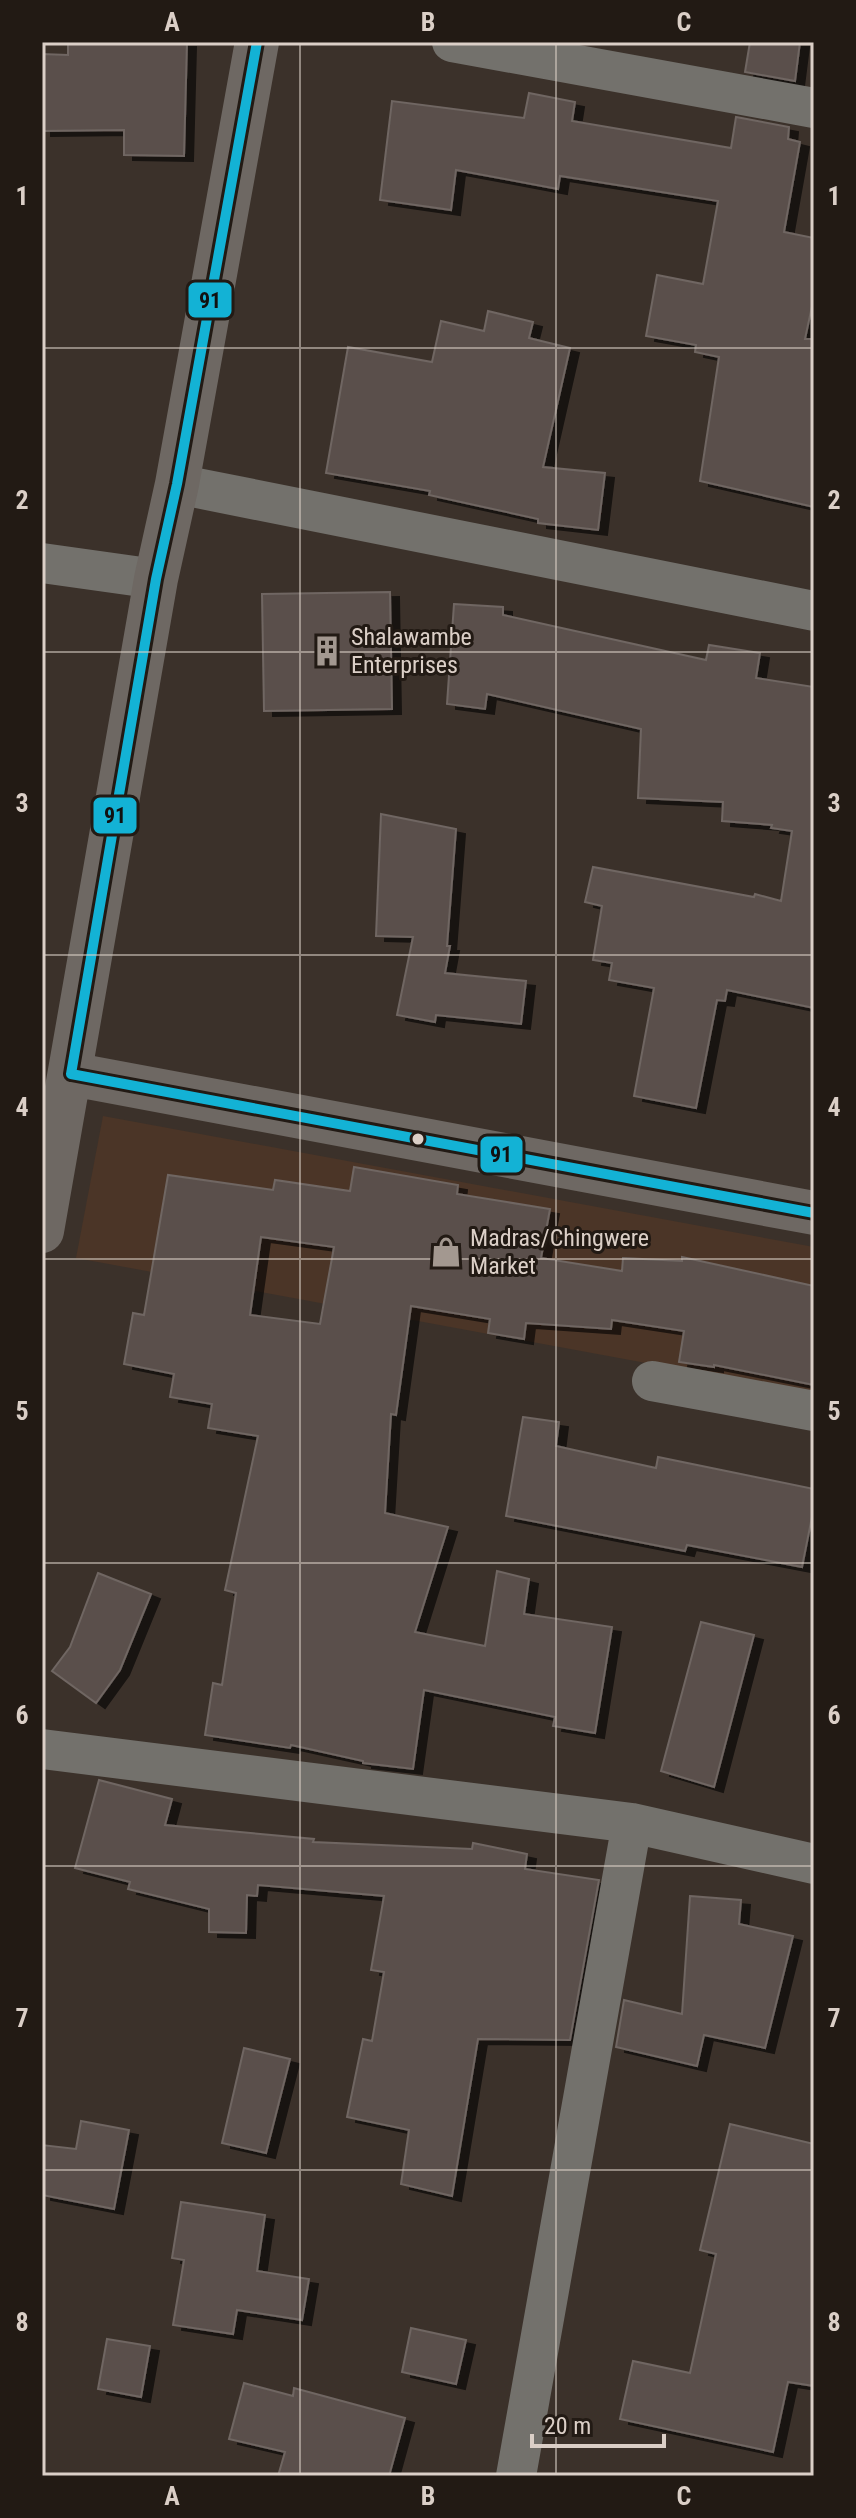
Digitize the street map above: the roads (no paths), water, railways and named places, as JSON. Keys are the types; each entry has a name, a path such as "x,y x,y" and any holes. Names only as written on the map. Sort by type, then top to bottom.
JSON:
{"street":[{"path":"42,1231 57,1071 177,484 257,42"},
{"path":"452,42 814,108"},
{"path":"177,484 814,611"},
{"path":"42,563 156,579"},
{"path":"57,1071 814,1213"},
{"path":"652,1381 814,1411"},
{"path":"42,1749 632,1823 814,1864"},
{"path":"516,2476 632,1823"}],"place":[{"name":"Shalawambe Enterprises","path":"327,651"},
{"name":"Madras/Chingwere Market","path":"446,1252"}]}
